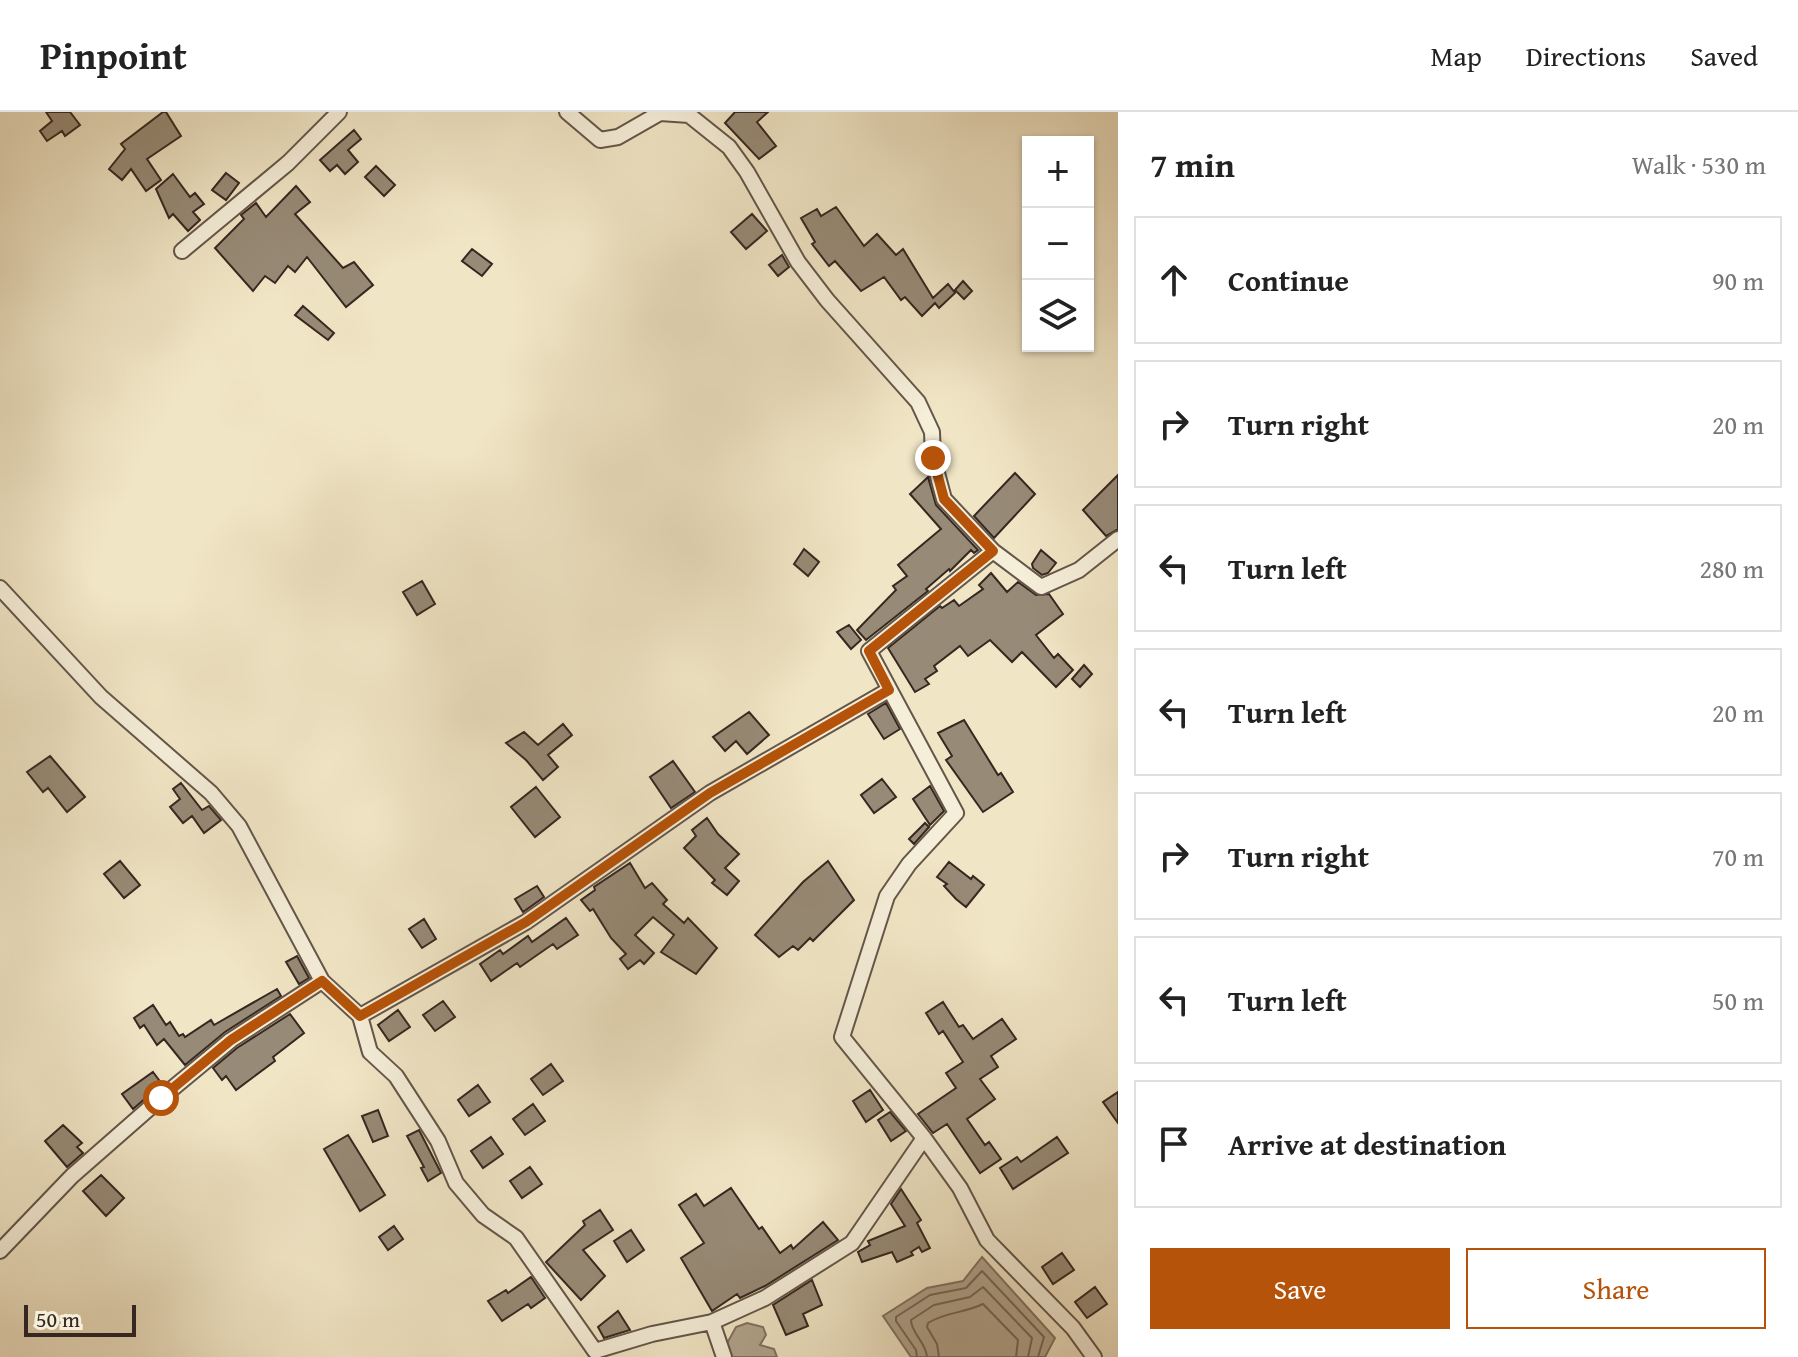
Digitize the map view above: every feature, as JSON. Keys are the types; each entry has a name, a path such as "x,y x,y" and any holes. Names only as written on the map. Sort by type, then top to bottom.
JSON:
{"street":[{"path":"182,251 288,163 339,112"},
{"path":"567,112 600,140 618,137 660,113 689,115 729,147 747,172 798,262 827,300 918,402 932,432 933,458 944,499 993,551 1041,587 1079,570 1118,539"},
{"path":"993,551 869,651 956,813 909,864 887,896 842,1037 924,1138 960,1188 987,1240 1073,1328 1094,1357"},
{"path":"0,588 101,697 211,793 239,826 322,981 360,1016 370,1052 396,1076 438,1141 456,1183 483,1215 516,1238 595,1351 652,1334 712,1322 765,1298 852,1243 924,1138"},
{"path":"360,1016 526,922 710,793 889,690"},
{"path":"0,1251 72,1176 161,1098 231,1040 322,981"},
{"path":"712,1322 724,1357"}],"water":[{"path":"982,1257 1055,1338 1045,1357 911,1357 883,1316 927,1288 963,1281"},
{"path":"747,1323 763,1327 766,1335 760,1345 774,1349 777,1357 731,1357 725,1347 736,1327"}],"building":[{"path":"46,112 70,112 80,125 65,136 62,131 47,141 40,131 52,121"},
{"path":"163,112 181,136 147,159 161,180 146,191 131,169 122,180 109,169 125,149 121,144"},
{"path":"735,112 768,112 757,122 776,146 759,159 725,123"},
{"path":"354,130 361,139 348,150 358,162 345,174 337,165 330,171 320,160"},
{"path":"376,166 395,185 384,196 365,177"},
{"path":"226,173 239,183 226,200 212,190"},
{"path":"173,174 190,197 195,193 204,204 193,212 200,220 188,231 173,214 169,218 156,189"},
{"path":"296,186 310,202 295,214 343,268 354,262 373,285 346,307 307,257 295,272 288,266 275,283 265,276 253,291 215,248 244,219 241,215 256,203 266,217"},
{"path":"836,207 864,246 877,234 896,255 903,249 933,298 948,284 955,293 939,308 935,303 922,316 905,297 901,300 884,277 861,291 835,261 829,266 812,244 815,242 801,218 817,209 821,216"},
{"path":"752,214 767,231 746,249 731,232"},
{"path":"472,249 492,264 482,276 462,261"},
{"path":"782,255 789,267 778,276 769,265"},
{"path":"963,281 972,291 964,299 955,290"},
{"path":"303,306 334,333 328,340 295,315"},
{"path":"1015,473 1035,494 994,538 974,516"},
{"path":"1118,475 1118,529 1106,536 1083,510"},
{"path":"928,477 936,505 978,550 974,553 971,550 926,589 928,591 866,640 857,630 896,590 893,586 907,576 898,565 941,529 910,494"},
{"path":"804,549 819,562 808,576 794,564"},
{"path":"1041,550 1056,563 1042,575 1032,564"},
{"path":"991,573 1007,592 1018,582 1036,595 1049,594 1063,614 1036,635 1054,658 1058,654 1073,670 1056,687 1022,652 1012,662 990,640 968,656 960,646 934,666 937,671 925,679 929,684 915,692 888,648 940,606 942,608 954,600 959,606 983,589 979,585"},
{"path":"422,581 435,604 417,615 403,592"},
{"path":"849,625 861,640 851,649 837,632"},
{"path":"1084,665 1092,674 1080,687 1072,679"},
{"path":"886,703 900,729 884,739 868,714"},
{"path":"749,712 769,735 747,754 736,741 725,751 713,737"},
{"path":"964,720 998,775 1001,773 1013,792 983,812 946,760 952,756 938,733"},
{"path":"563,724 572,735 548,755 558,767 543,780 506,743 524,732 538,745"},
{"path":"50,756 85,797 67,812 48,788 43,792 27,772"},
{"path":"673,761 695,792 671,808 650,777"},
{"path":"882,779 896,797 874,813 861,795"},
{"path":"181,783 202,810 209,806 221,820 204,833 192,816 183,823 170,807 180,799 173,789"},
{"path":"930,786 944,811 930,825 913,799"},
{"path":"536,787 560,817 535,837 511,807"},
{"path":"707,818 718,834 739,854 725,868 739,881 727,895 712,883 715,880 684,848 696,836 692,830"},
{"path":"925,823 929,827 914,844 909,839"},
{"path":"120,861 140,885 124,898 104,874"},
{"path":"828,861 854,900 813,941 810,938 798,950 793,946 779,957 755,935 803,882"},
{"path":"949,862 984,885 966,907 937,877"},
{"path":"630,863 645,888 652,883 667,900 663,904 684,923 688,918 717,948 696,974 661,952 674,935 653,917 635,935 654,953 644,964 640,960 628,969 620,959 626,954 611,938 593,909 590,911 581,900 595,890 594,887"},
{"path":"537,886 544,897 523,912 515,899"},
{"path":"566,918 578,935 557,949 553,944 520,967 517,963 491,981 480,964 500,950 503,954 528,936 532,942"},
{"path":"424,919 436,939 422,948 409,929"},
{"path":"297,956 309,978 299,984 286,962"},
{"path":"277,989 281,996 225,1032 185,1065 164,1039 157,1045 144,1025 140,1028 134,1018 153,1005 166,1025 170,1022 179,1036 183,1034 185,1037 211,1020 214,1025"},
{"path":"443,1001 455,1017 435,1031 423,1015"},
{"path":"943,1002 959,1027 963,1025 973,1039 1002,1019 1016,1039 991,1056 998,1067 980,1079 995,1099 967,1119 985,1145 989,1142 1001,1159 980,1173 947,1124 933,1133 918,1114 956,1088 946,1073 963,1062 943,1031 939,1034 926,1013"},
{"path":"398,1010 410,1027 389,1041 378,1025"},
{"path":"290,1014 304,1033 273,1057 275,1061 236,1090 226,1076 222,1080 213,1068 237,1048"},
{"path":"551,1064 563,1081 543,1095 531,1079"},
{"path":"153,1072 162,1084 133,1109 122,1094"},
{"path":"478,1085 490,1102 469,1116 458,1100"},
{"path":"870,1090 883,1110 866,1122 853,1101"},
{"path":"1118,1092 1118,1123 1103,1102"},
{"path":"533,1104 545,1121 525,1135 513,1119"},
{"path":"378,1110 388,1136 373,1142 362,1116"},
{"path":"890,1112 906,1131 891,1141 878,1120"},
{"path":"63,1125 82,1143 77,1147 83,1153 67,1167 45,1141"},
{"path":"419,1130 441,1173 428,1181 407,1136"},
{"path":"348,1135 385,1195 360,1211 324,1149"},
{"path":"491,1137 503,1154 483,1168 471,1151"},
{"path":"1057,1137 1068,1153 1013,1189 1000,1168 1017,1157 1021,1162"},
{"path":"530,1167 542,1184 522,1198 510,1181"},
{"path":"101,1175 124,1198 106,1216 83,1191"},
{"path":"731,1188 780,1253 791,1245 793,1249 823,1222 838,1240 765,1286 740,1298 737,1294 712,1311 681,1258 704,1243 679,1205 696,1194 704,1206"},
{"path":"901,1189 921,1220 917,1223 930,1248 922,1252 919,1247 911,1252 913,1255 897,1262 892,1252 862,1262 858,1252 870,1245 868,1241 905,1226 891,1204"},
{"path":"600,1210 613,1230 583,1250 605,1276 581,1300 546,1262 585,1225 583,1221"},
{"path":"394,1226 403,1239 388,1250 379,1237"},
{"path":"631,1230 644,1250 627,1262 614,1241"},
{"path":"1062,1253 1074,1270 1053,1284 1042,1267"},
{"path":"531,1277 545,1298 531,1308 528,1304 502,1321 488,1301 506,1290 508,1293"},
{"path":"812,1280 822,1305 803,1314 808,1326 786,1335 773,1305"},
{"path":"1095,1287 1107,1304 1087,1318 1075,1302"},
{"path":"618,1311 630,1330 604,1338 598,1327"}],"route":[{"path":"161,1098 231,1040 322,981 360,1016 526,922 710,793 889,690 869,651 993,551 944,499 933,458"}]}
